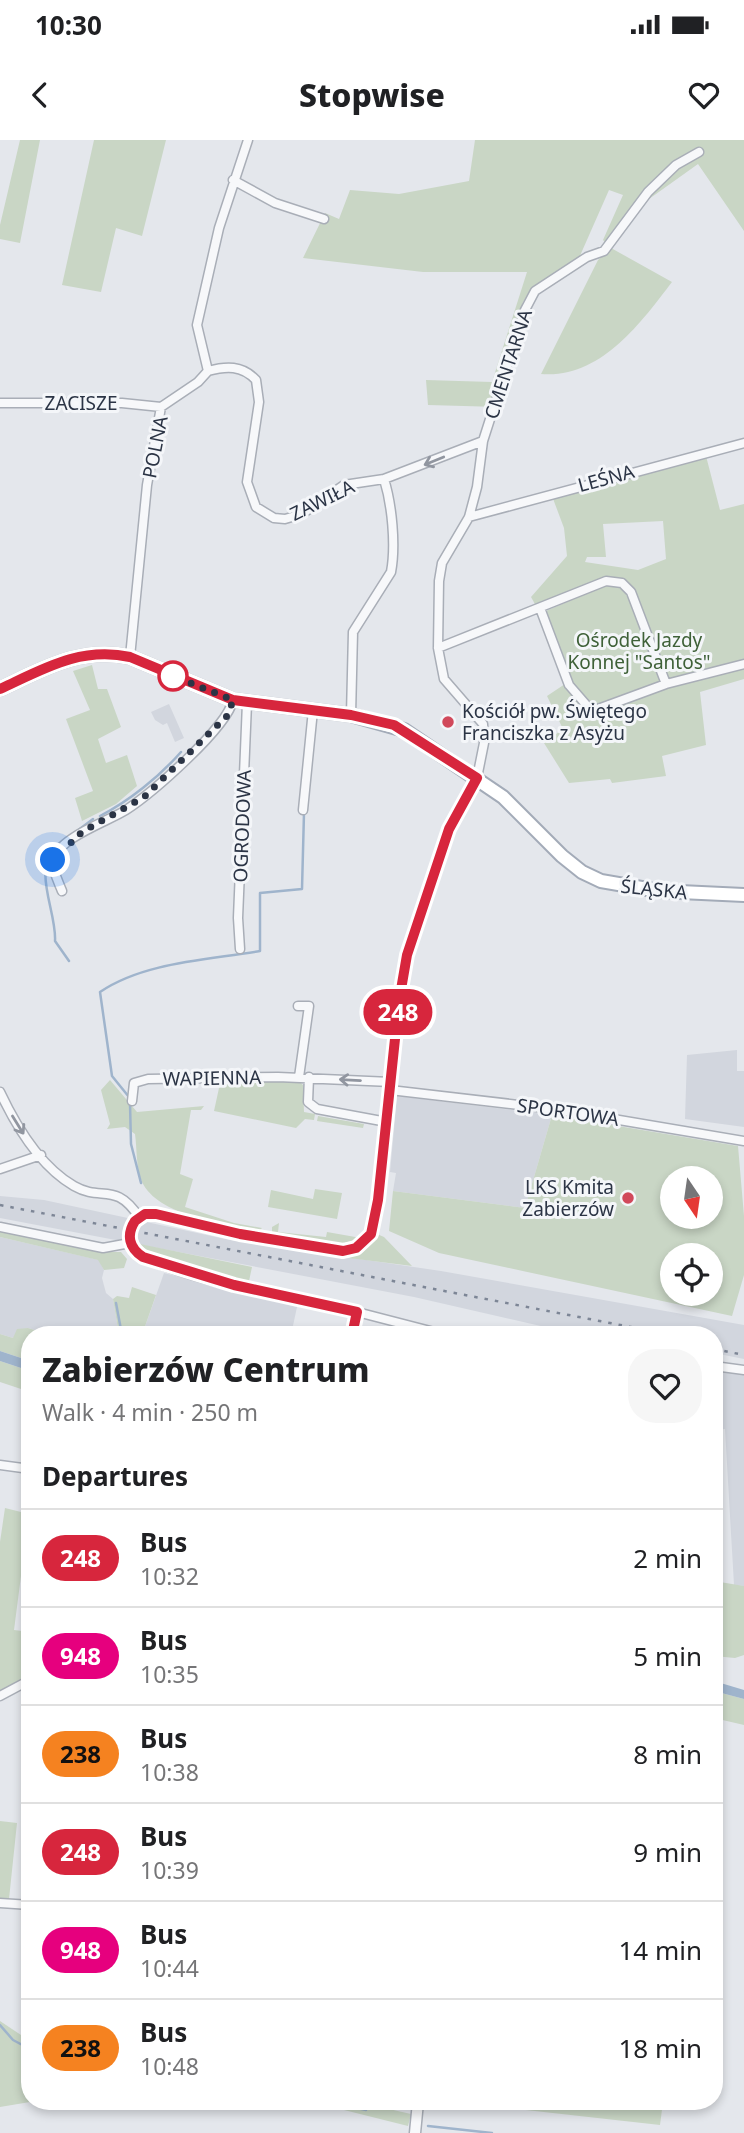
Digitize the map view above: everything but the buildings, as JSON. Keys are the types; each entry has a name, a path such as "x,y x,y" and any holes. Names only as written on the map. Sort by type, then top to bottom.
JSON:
{"main road":[{"name":"ŚLĄSKA","path":"0,689 77,655 101,653 130,657 233,700 351,715 404,730 477,778 522,813 562,856 593,878 628,888 744,895"}],"street":[{"path":"208,371 197,325 219,228 248,140"},
{"name":"CMENTARNA","path":"477,778 484,743 483,724 444,679 438,648 442,563 469,517 477,487 483,441 525,310 535,291 587,257 604,251 648,192 676,165 699,152"},
{"path":"233,180 275,203 324,219"},
{"name":"ZAWIŁA","path":"208,371 223,367 236,368 256,380 258,402 247,482 251,500 265,514 285,519 302,514 344,485 384,479 483,441"},
{"name":"POLNA","path":"130,657 147,485 161,407 198,382 208,371"},
{"name":"ZACISZE","path":"0,403 122,403 161,407"},
{"name":"LEŚNA","path":"469,517 744,443"},
{"path":"351,715 353,632 363,611 391,572 393,561 392,503 384,479"},
{"path":"438,648 606,581 622,583 631,593 666,684"},
{"path":"540,608 569,685 589,708 598,709 666,684 744,664"},
{"path":"62,891 54,868 56,855 82,832 144,797 222,723 233,700"},
{"name":"OGRODOWA","path":"240,949 238,918 247,703"},
{"path":"303,810 313,710"},
{"path":"411,1326 234,1285 143,1257 130,1243 132,1226 139,1217 156,1214 253,1237 334,1250 356,1248 367,1240 374,1226 400,997 419,911 449,829 477,778"},
{"path":"298,1006 309,1006 299,1077"},
{"path":"309,1077 308,1102 317,1110 387,1122"},
{"name":"WAPIENNA","path":"132,1101 134,1083 139,1080 309,1077 391,1086"},
{"name":"SPORTOWA","path":"391,1086 744,1141"},
{"path":"0,1092 26,1138 74,1186 121,1197 139,1217"},
{"path":"0,1168 15,1166 41,1155"},
{"path":"0,1227 103,1248 130,1243"},
{"path":"354,1326 357,1312"},
{"path":"723,1367 744,1370"},
{"path":"0,1465 21,1468"},
{"path":"0,1696 21,1685"},
{"path":"0,1903 21,1904"},
{"path":"415,2133 417,2110"}],"shaded area":[{"path":"169,704 184,738 175,742 167,723 163,725 155,720 151,712"},
{"path":"737,1050 737,1071 744,1071 744,1127 685,1119 687,1055"},
{"path":"397,1096 552,1115 525,1208 393,1191 396,1173 390,1172"},
{"path":"0,1196 44,1200 230,1240 441,1271 744,1325 744,1359 723,1355 723,1326 541,1326 414,1297 0,1218"},
{"path":"0,1237 99,1260 104,1270 102,1278 106,1293 113,1299 118,1326 21,1326 21,1333 13,1338 0,1334"},
{"path":"164,1273 297,1307 293,1326 145,1326"},
{"path":"723,1369 744,1372 744,1586 734,1585"}],"green space":[{"path":"20,140 40,140 20,243 0,239 0,225"},
{"path":"94,140 166,140 142,236 116,228 101,292 62,285"},
{"path":"475,140 744,140 744,231 698,164 649,199 611,248 672,282 632,331 600,358 582,368 541,374 598,260 611,249 603,240 623,195 609,190 579,258 533,288 523,302 499,382 507,385 499,407 428,405 426,380 492,382 527,272 423,272 303,258 325,213 339,219 350,190 399,194 469,181"},
{"name":"Ośrodek Jazdy Konnej \"Santos\"","path":"706,456 720,510 744,504 744,679 700,692 706,745 662,756 666,776 612,783 610,779 569,783 544,743 563,729 547,696 571,680 546,611 615,581 536,606 531,597 567,556 564,528 552,496","holes":["663,521 666,559 638,570 585,562 587,557 606,557 603,524"]},
{"path":"92,665 98,689 107,689 121,727 98,739 106,763 127,755 137,786 116,804 82,821 75,798 93,791 66,719 90,710 73,671"},
{"path":"110,1080 137,1112 204,1106 201,1110 191,1110 180,1174 193,1179 185,1207 234,1223 262,1228 258,1232 194,1217 177,1211 150,1194 140,1177 135,1134 125,1127 107,1129 110,1124 101,1090"},
{"path":"224,1082 300,1082 303,1085 304,1112 315,1114 314,1120 305,1119 296,1128 214,1111 219,1088"},
{"path":"552,1115 738,1146 744,1216 744,1275 732,1316 685,1306 723,1306 723,1243 660,1243 660,1301 439,1253 389,1231 393,1191 525,1208"},
{"path":"318,1116 364,1124 363,1128 317,1121"},
{"path":"315,1189 342,1193 337,1219 268,1207 271,1190 313,1199"},
{"path":"279,1223 278,1232 326,1237 327,1232 361,1238 341,1244 272,1234 272,1227"},
{"path":"0,1231 106,1252 121,1252 127,1259 124,1268 104,1270 98,1260 0,1237"},
{"path":"377,1234 384,1237 412,1266 349,1258 370,1245"},
{"path":"140,1244 252,1267 249,1281 237,1282 236,1278 158,1256"},
{"path":"132,1287 156,1295 145,1326 118,1326 113,1299 117,1296 129,1298"},
{"path":"17,1329 21,1329 21,1358 0,1351 0,1334 13,1338"},
{"path":"0,1361 21,1368 21,1389 0,1382"},
{"path":"5,1508 21,1512 21,1576 14,1630 21,1631 21,1681 0,1693 0,1542"},
{"path":"723,1582 744,1586 744,1655 735,1658 723,1657"},
{"path":"723,1693 744,1699 744,1725 723,1720"},
{"path":"0,1821 17,1823 9,1899 0,1899"},
{"path":"0,2021 21,2035 21,2104 0,2107"},
{"path":"344,2110 393,2110 411,2114 408,2126"},
{"path":"526,2110 662,2110 660,2125"}],"water":[{"path":"0,1351 21,1358 21,1368 0,1361"},
{"path":"723,1684 744,1690 744,1699 723,1693"}],"waterway":[{"path":"100,816 143,788 181,752"},
{"path":"129,1097 112,1076 100,992 117,982 156,968 260,951 260,893 302,889 304,813"},
{"path":"73,834 93,819"},
{"path":"57,847 46,866 45,878 55,941 69,961"},
{"path":"130,1103 131,1144 141,1183"},
{"path":"116,1303 120,1326"},
{"path":"0,2025 13,2040 21,2044"},
{"path":"428,2126 492,2133"}],"railway":[{"path":"0,1205 625,1326"},
{"path":"723,1351 744,1355"}],"bus line":[{"name":"248","path":"0,689 77,655 114,653 148,664 233,700 351,715 394,725 439,751 477,778 449,829 419,911 407,955 399,1001 378,1200 374,1226 367,1240 356,1248 334,1250 240,1234 152,1213 135,1221 129,1235 130,1243 143,1257 234,1285 357,1312 354,1326"}],"place":[{"name":"Kościół pw. Świętego Franciszka z Asyżu","path":"448,722"},
{"name":"LKS Kmita Zabierzów","path":"628,1198"}],"route":[{"path":"53,860 82,832 124,811 144,797 228,715 233,700 173,676"}]}
